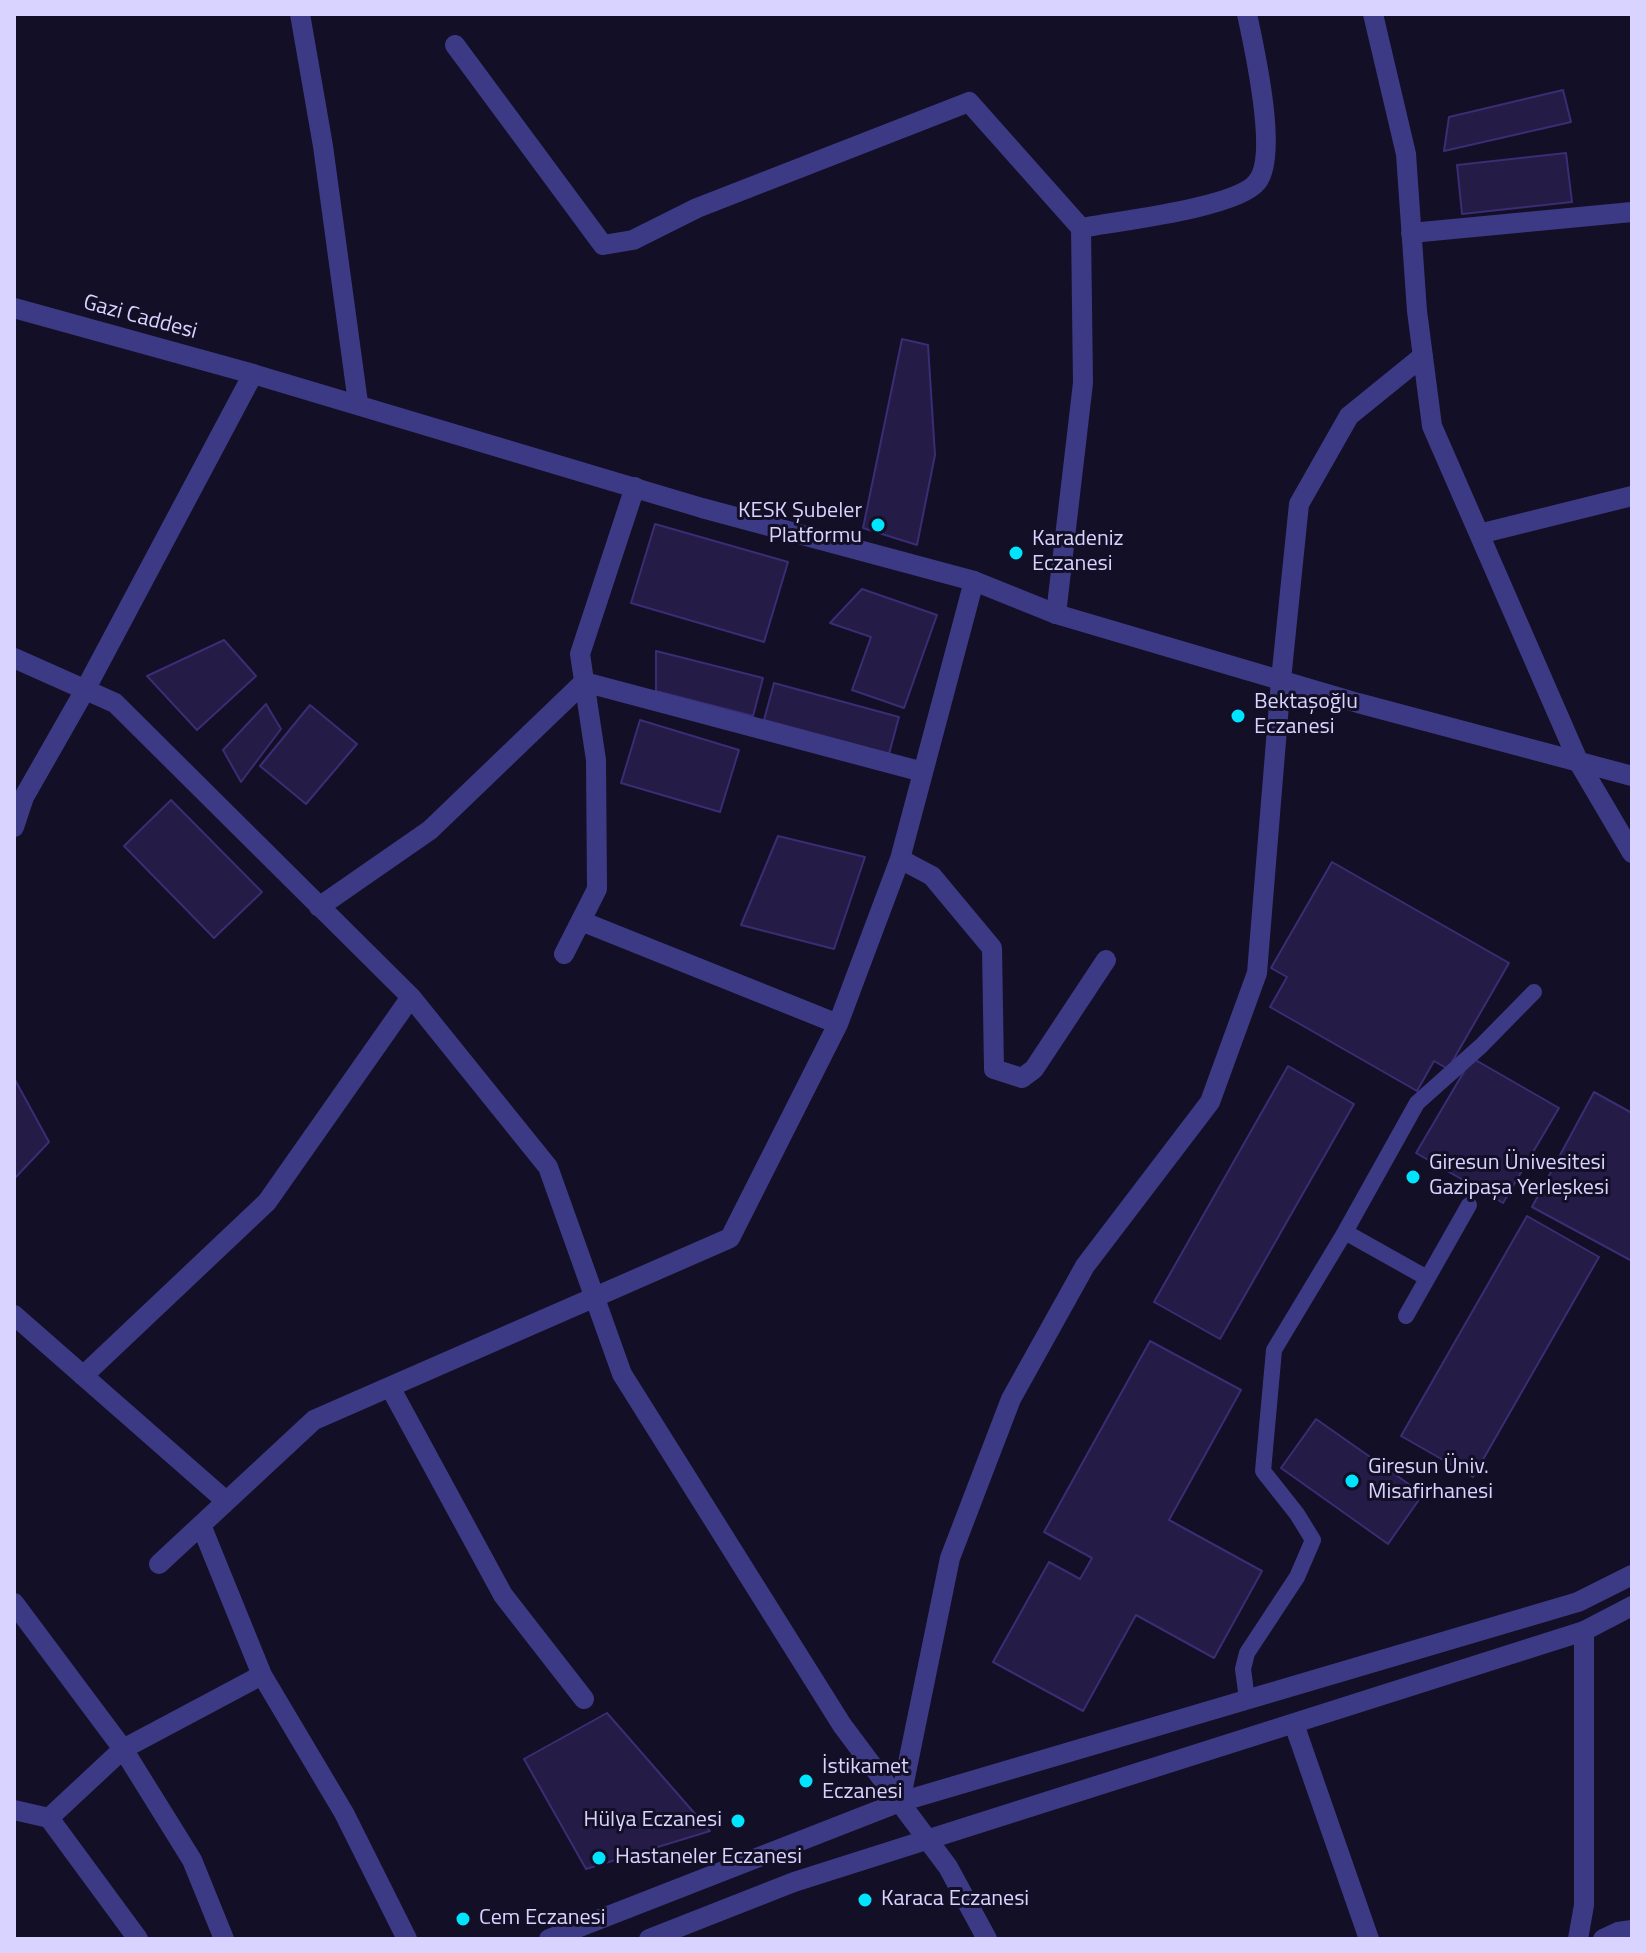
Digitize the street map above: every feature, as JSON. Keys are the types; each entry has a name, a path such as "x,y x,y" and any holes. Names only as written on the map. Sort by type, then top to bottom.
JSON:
{"street":[{"path":"300,14 323,146 358,403"},
{"path":"1081,228 1215,204 1244,193 1259,181 1267,149 1259,68 1247,14"},
{"path":"1373,14 1406,154 1411,233 1432,426 1579,763 1632,853"},
{"path":"455,45 603,245 633,240 697,208 969,102 1081,228 1083,383 1056,614"},
{"path":"1411,233 1632,212"},
{"name":"Gazi Caddesi","path":"14,308 358,403 635,487 974,581 1056,614 1281,680 1632,776"},
{"path":"900,1802 950,1558 1011,1399 1085,1266 1210,1102 1257,973 1299,504 1349,416 1423,356"},
{"path":"14,827 24,797 85,690 253,374"},
{"path":"564,954 597,889 596,760 580,654 635,487"},
{"path":"1479,534 1632,496"},
{"path":"159,1564 314,1420 730,1238 838,1024 900,859 974,581"},
{"path":"14,658 115,703 411,997 548,1167 622,1374 842,1725 948,1867 987,1939"},
{"path":"319,907 430,830 584,682"},
{"path":"584,682 923,772"},
{"path":"900,859 932,876 992,948 994,1069 1022,1078 1034,1069 1106,960"},
{"path":"581,921 838,1024"},
{"path":"83,1376 267,1202 411,997"},
{"path":"14,1315 226,1501"},
{"path":"390,1387 503,1595 584,1699"},
{"path":"201,1525 262,1675 344,1813 407,1939"},
{"path":"549,1939 900,1802 1578,1602 1632,1575"},
{"path":"14,1603 123,1749 192,1860 224,1939"},
{"path":"649,1939 794,1882 1584,1631 1632,1606"},
{"path":"1578,1939 1584,1905 1584,1631"},
{"path":"49,1818 123,1749 262,1675"},
{"path":"1294,1724 1369,1939"},
{"path":"14,1810 49,1818 138,1939"},
{"path":"1603,1939 1632,1930"}],"lane":[{"path":"1247,1699 1243,1669 1247,1653 1297,1577 1313,1540 1263,1471 1274,1350 1417,1103 1481,1046 1534,992"},
{"path":"1406,1316 1469,1205"},
{"path":"1345,1232 1427,1278"}],"building":[{"path":"1563,90 1571,122 1444,151 1449,117"},
{"path":"1566,153 1572,202 1462,214 1457,165"},
{"path":"902,339 928,345 935,455 917,545 863,528"},
{"path":"655,524 788,562 764,642 631,603"},
{"path":"862,589 937,615 904,708 852,690 871,637 830,623"},
{"path":"224,640 256,676 197,730 147,676"},
{"path":"656,651 763,678 753,716 656,691"},
{"path":"774,683 899,717 889,754 764,720"},
{"path":"266,704 281,729 241,782 223,750"},
{"path":"310,705 357,744 306,804 260,766"},
{"path":"640,720 739,750 720,812 621,783"},
{"path":"171,800 262,892 214,938 124,846"},
{"path":"778,836 865,857 834,949 741,925"},
{"path":"1332,862 1509,963 1448,1069 1434,1061 1417,1091 1270,1007 1287,977 1271,968"},
{"path":"1472,1058 1559,1108 1503,1203 1416,1153"},
{"path":"1288,1066 1354,1104 1220,1339 1154,1302"},
{"path":"14,1078 49,1142 14,1179"},
{"path":"1594,1092 1632,1113 1632,1261 1532,1207"},
{"path":"1527,1216 1599,1257 1473,1477 1401,1436"},
{"path":"1150,1341 1241,1390 1169,1520 1262,1571 1214,1658 1136,1615 1083,1711 993,1662 1049,1562 1080,1579 1092,1558 1044,1532"},
{"name":"Giresun Üniv. Misafirhanesi","path":"1316,1419 1423,1494 1388,1544 1281,1468"},
{"path":"607,1713 710,1831 586,1869 524,1759"}],"place":[{"name":"KESK Şubeler Platformu","path":"878,525"},
{"name":"Karadeniz Eczanesi","path":"1016,553"},
{"name":"Bektaşoğlu Eczanesi","path":"1238,716"},
{"name":"Giresun Ünivesitesi Gazipaşa Yerleşkesi","path":"1413,1177"},
{"name":"Giresun Üniv. Misafirhanesi","path":"1352,1481"},
{"name":"İstikamet Eczanesi","path":"806,1781"},
{"name":"Hülya Eczanesi","path":"738,1821"},
{"name":"Hastaneler Eczanesi","path":"599,1858"},
{"name":"Karaca Eczanesi","path":"865,1900"},
{"name":"Cem Eczanesi","path":"463,1919"}]}
